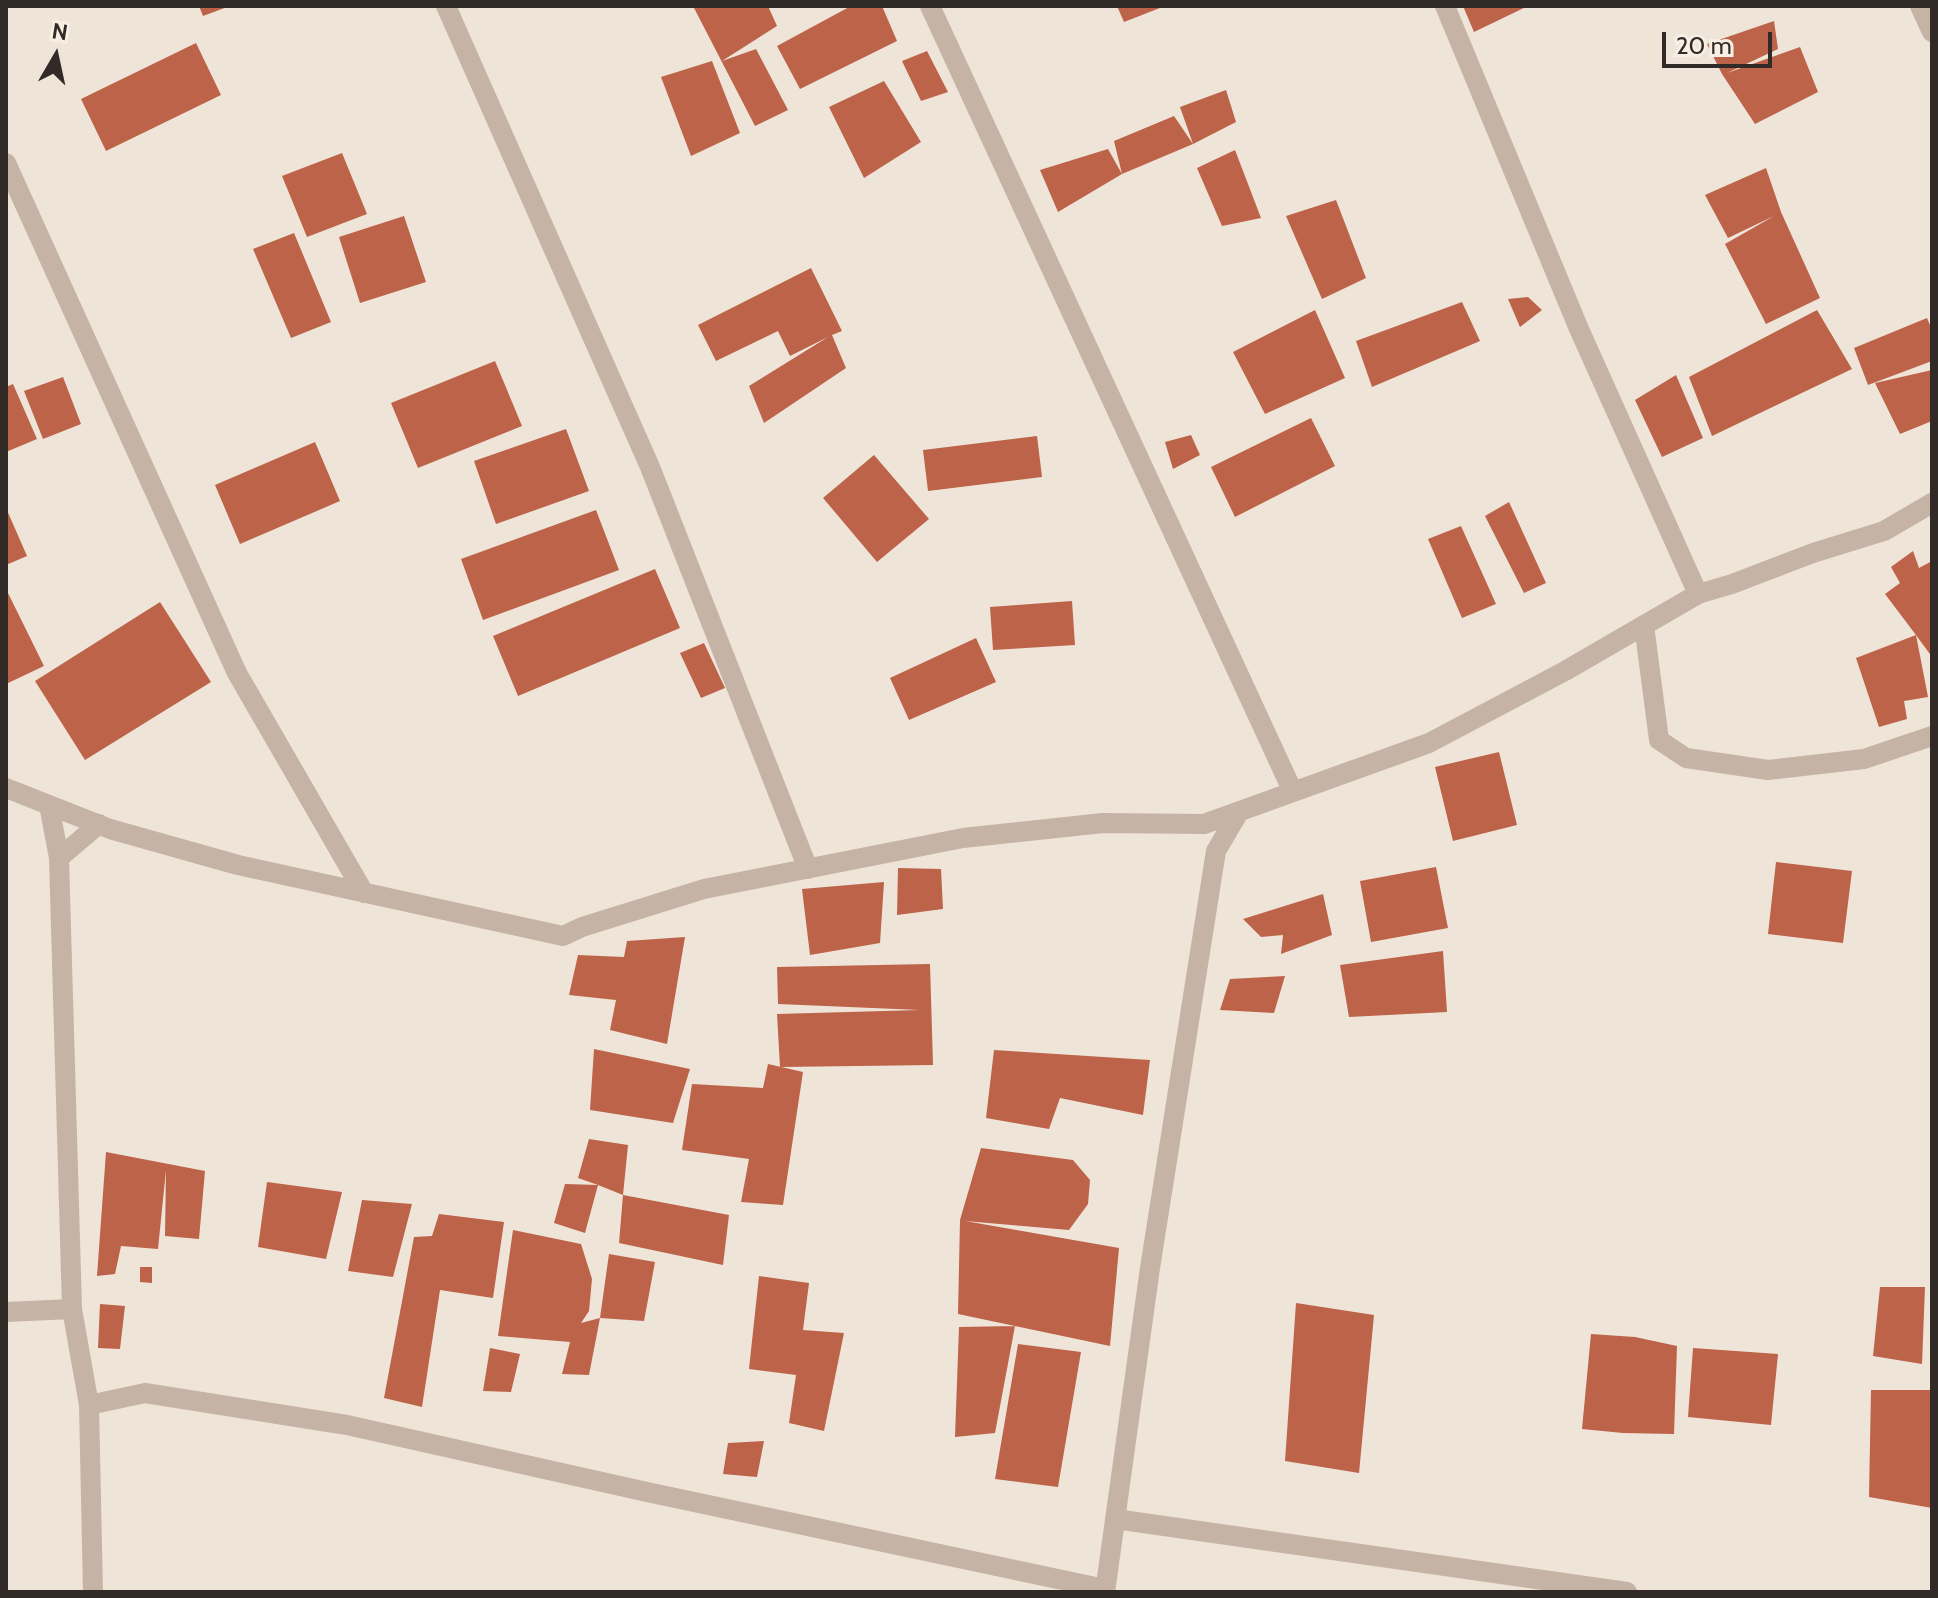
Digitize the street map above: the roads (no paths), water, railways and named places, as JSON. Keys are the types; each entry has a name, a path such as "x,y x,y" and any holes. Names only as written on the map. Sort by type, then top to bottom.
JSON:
{"street":[{"path":"446,6 650,467 808,869"},
{"path":"930,6 1293,792"},
{"path":"1445,6 1579,329 1698,594"},
{"path":"1920,6 1932,32"},
{"path":"6,163 237,673 364,893"},
{"path":"6,788 99,824 238,865 563,936 582,927 704,889 963,838 1103,823 1204,824 1429,743 1698,594 1884,531 1932,503"},
{"path":"1644,625 1659,740 1686,758 1768,770 1864,759 1932,736"},
{"path":"49,805 59,858 72,1309 89,1405 93,1592"},
{"path":"89,1405 145,1393 347,1425 1105,1590 1150,1268 1216,851 1239,812"},
{"path":"1194,823 1216,851"},
{"path":"59,858 99,824"},
{"path":"6,1312 72,1309"},
{"path":"1115,1519 1627,1592"}]}
